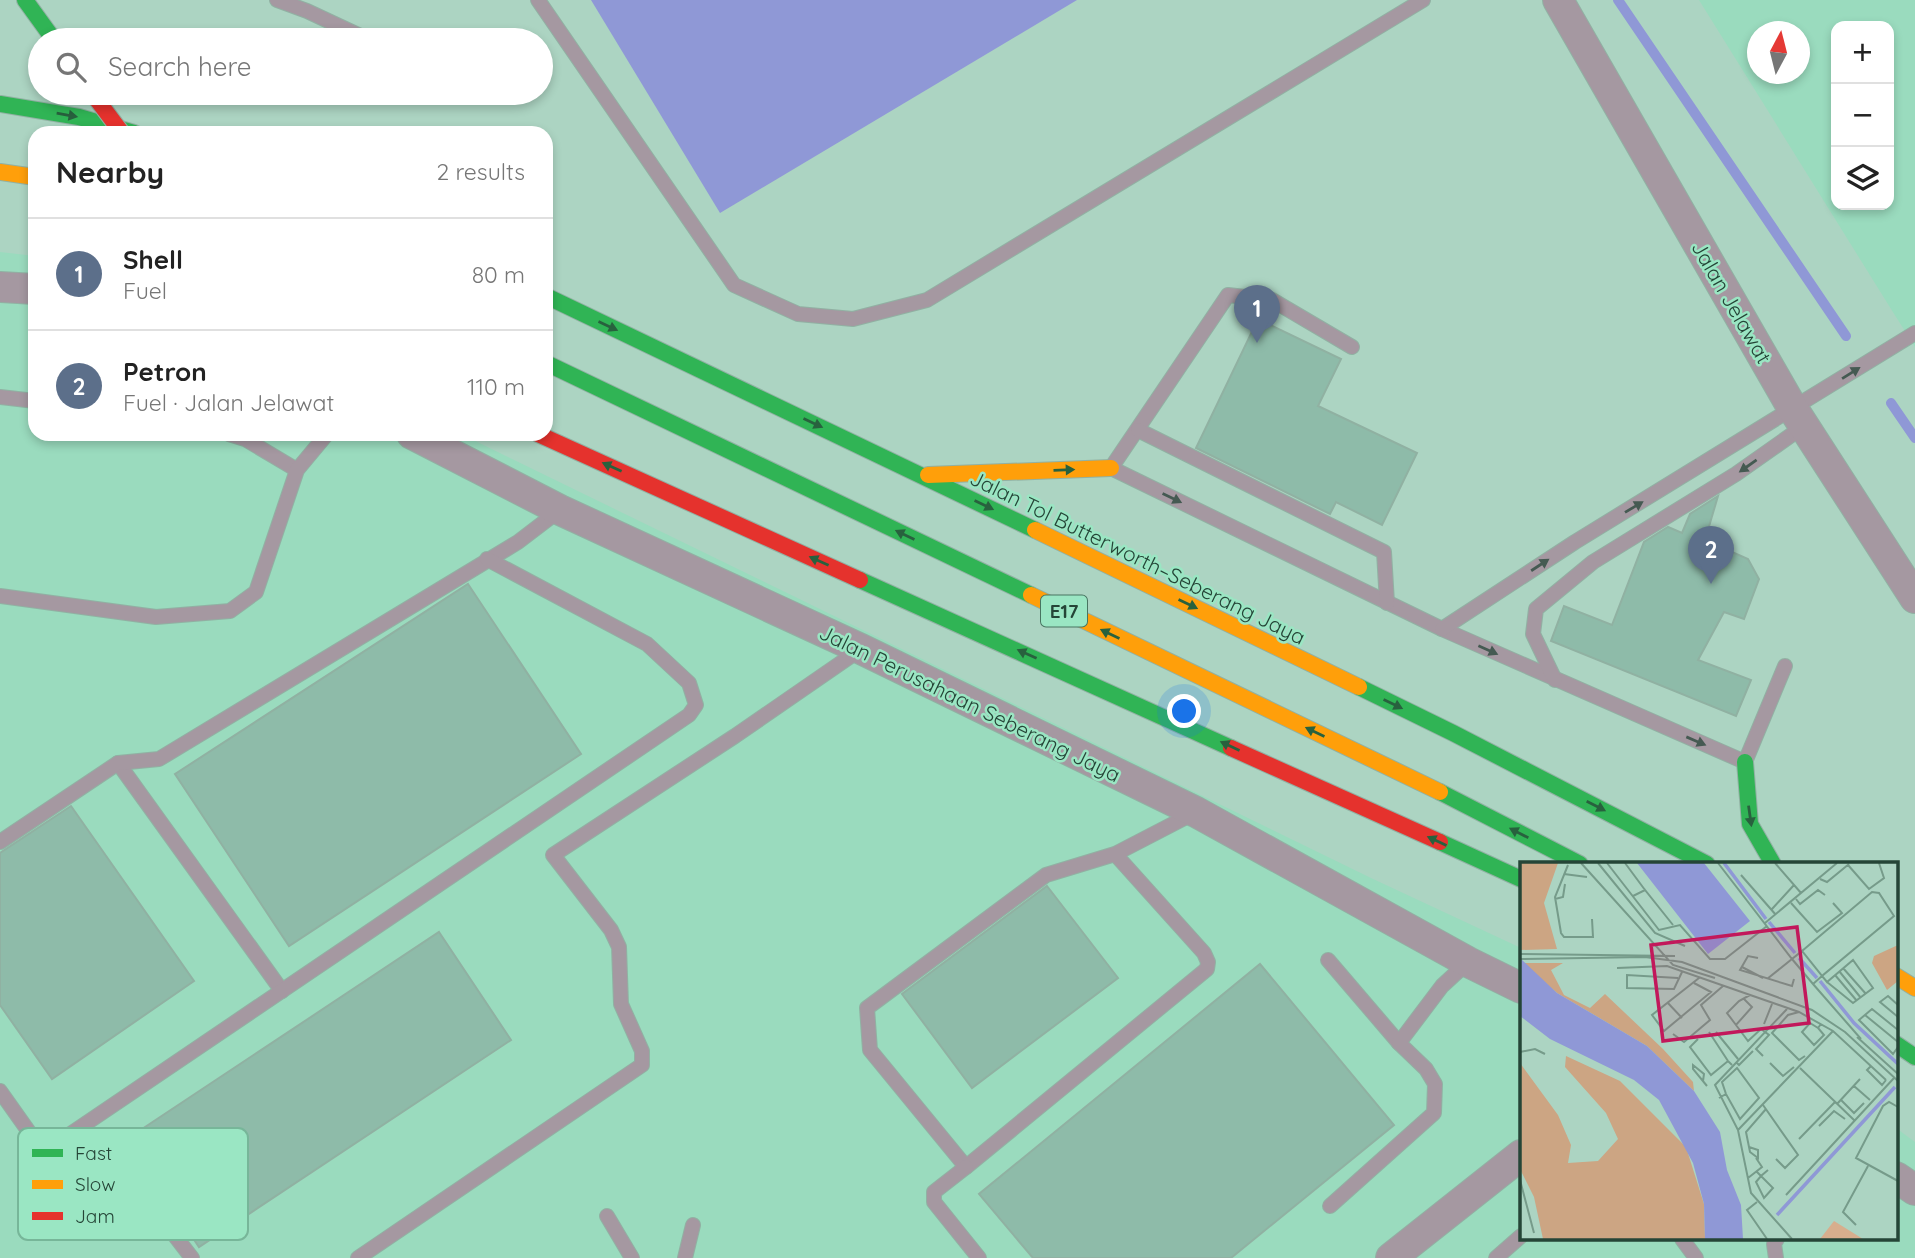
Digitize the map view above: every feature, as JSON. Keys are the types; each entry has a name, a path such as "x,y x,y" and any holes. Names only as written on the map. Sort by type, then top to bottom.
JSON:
{"highway":[{"path":"24,0 45,28"},
{"path":"0,104 79,117 110,126"},
{"path":"101,105 117,126"},
{"path":"0,172 28,176"},
{"name":"Jalan Tol Butterworth–Seberang Jaya","path":"553,299 1441,727 1703,862"},
{"name":"E17","path":"553,366 1424,784 1576,862"},
{"path":"553,441 1520,879"},
{"path":"922,475 1111,468"},
{"path":"1745,762 1750,824 1772,862"},
{"path":"1898,976 1915,988"},
{"path":"1898,1045 1915,1057"}],"street":[{"name":"Jalan Jelawat","path":"1558,0 1799,418 1915,598"},
{"path":"0,287 28,289"},
{"name":"Jalan Perusahaan Seberang Jaya","path":"426,441 560,510 861,649 1196,812 1468,962 1520,988"},
{"path":"1391,1258 1520,1156"},
{"path":"1898,1178 1915,1190"}],"lane":[{"path":"277,0 343,28"},
{"path":"538,0 734,285 798,314 853,319 927,299 1423,0"},
{"path":"1352,347 1272,300 1228,295 1111,468 1442,629 1745,762 1785,666"},
{"path":"1555,680 1533,634 1536,609 1593,562 1736,474 1799,418 1915,333"},
{"path":"0,397 28,400"},
{"path":"1442,629 1575,542 1799,418"},
{"path":"1138,430 1384,552 1387,603"},
{"path":"248,441 297,470"},
{"path":"0,596 156,617 230,611 256,592 297,470 321,441"},
{"path":"0,842 118,763 159,759 519,542 560,510"},
{"path":"79,1128 689,715 696,705 689,683 647,644 487,559"},
{"path":"358,1258 642,1065 642,1051 621,1004 619,947 611,930 553,855 746,729 861,649"},
{"path":"118,763 282,991"},
{"path":"966,1167 870,1050 867,1008 1046,875 1115,854 1196,812"},
{"path":"979,1258 934,1202 934,1192 1207,969 1205,953 1115,854"},
{"path":"1328,960 1399,1043 1426,1069 1435,1084 1434,1112 1330,1206"},
{"path":"1399,1043 1442,986 1468,962"},
{"path":"0,1091 26,1128"},
{"path":"607,1216 632,1258"},
{"path":"685,1258 693,1225"},
{"path":"1496,1258 1520,1237"},
{"path":"178,1240 192,1258"},
{"path":"1683,1240 1696,1258"},
{"path":"1776,1240 1774,1244 1776,1258"}],"shaded area":[{"path":"1699,0 1915,0 1915,347 1751,84 1810,84 1810,21 1747,21 1747,77"},
{"path":"0,252 28,255 28,441 475,441 1371,878 1520,948 1520,1240 1898,1240 1898,1129 1915,1142 1915,1258 0,1258"}],"water":[{"path":"591,0 1077,0 720,213"}],"building":[{"path":"1258,319 1341,359 1318,406 1417,453 1382,525 1336,502 1330,514 1196,448"},
{"path":"1718,496 1705,540 1748,559 1759,579 1744,619 1724,612 1698,660 1751,680 1736,716 1551,641 1564,606 1612,625 1644,542 1668,527 1682,533 1690,514"},
{"path":"468,584 581,754 289,946 175,774"},
{"path":"71,806 194,981 52,1079 0,1005 0,853"},
{"path":"1047,886 1118,978 972,1088 902,994"},
{"path":"439,932 511,1040 248,1214 248,1128 144,1128"},
{"path":"1260,964 1394,1125 1231,1258 1033,1258 979,1194"},
{"path":"194,1240 210,1240 199,1247"}],"waterway":[{"path":"1618,0 1846,336"},
{"path":"1891,403 1915,438"}],"traffic: fast":[{"path":"25,0 45,28"},
{"path":"0,104 79,117 110,126"},
{"path":"553,299 1035,530"},
{"path":"553,366 1031,595"},
{"path":"860,580 1231,748"},
{"path":"1359,687 1703,862"},
{"path":"1745,762 1750,824 1772,862"},
{"path":"1440,792 1576,862"},
{"path":"1440,842 1520,879"},
{"path":"1898,1045 1915,1057"}],"traffic: slow":[{"path":"0,172 28,176"},
{"path":"928,475 1111,468"},
{"path":"1035,530 1359,687"},
{"path":"1031,595 1440,792"},
{"path":"1898,977 1915,988"}],"traffic: jam":[{"path":"101,105 117,126"},
{"path":"553,441 860,580"},
{"path":"1231,748 1440,842"}],"place":[{"name":"Shell","path":"1257,343"},
{"name":"Petron","path":"1711,584"}]}
